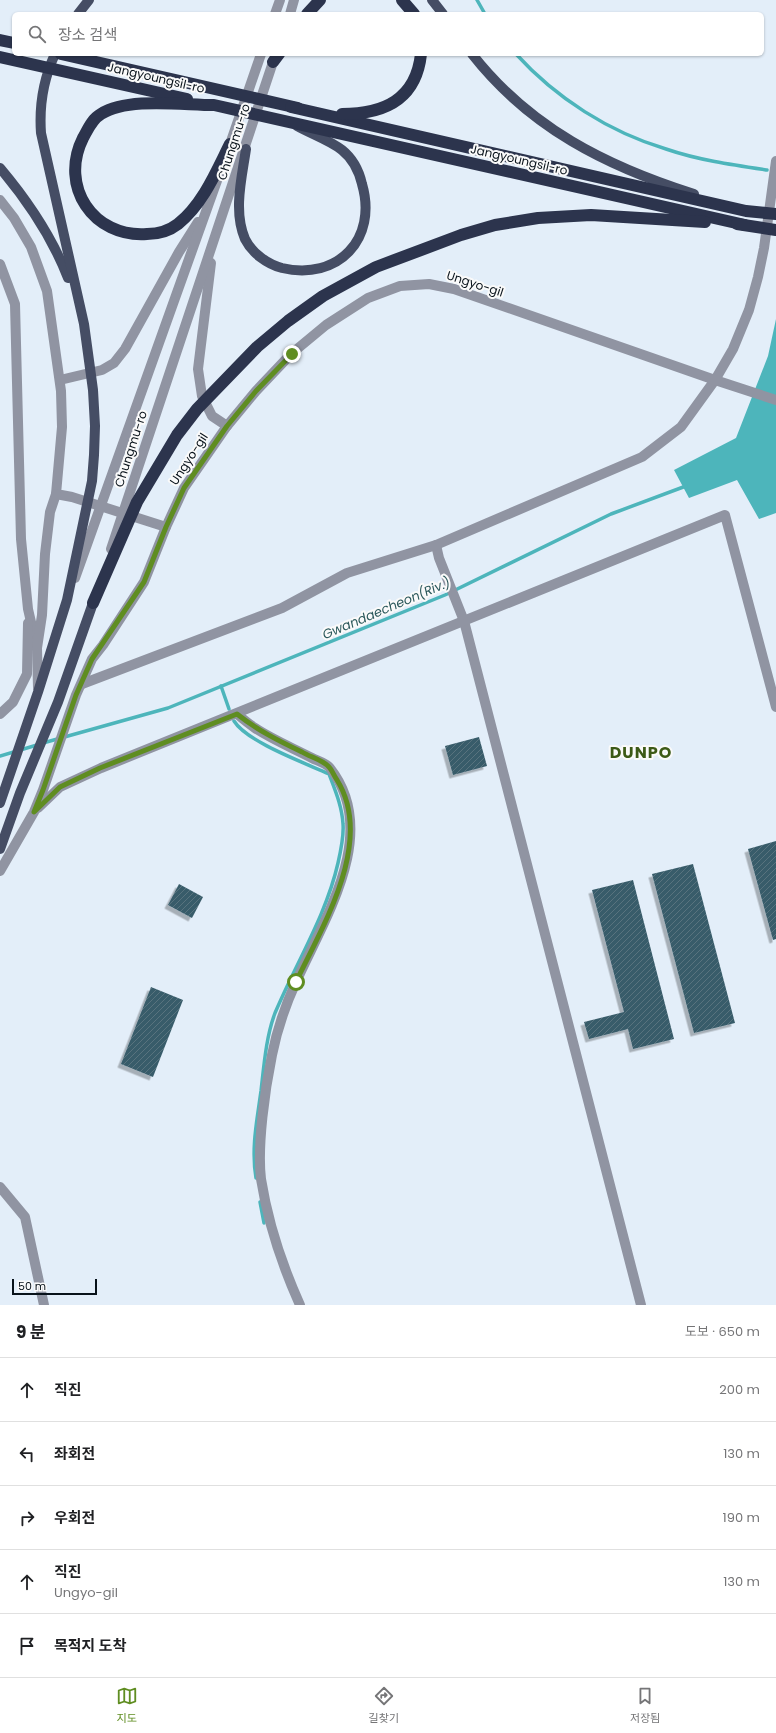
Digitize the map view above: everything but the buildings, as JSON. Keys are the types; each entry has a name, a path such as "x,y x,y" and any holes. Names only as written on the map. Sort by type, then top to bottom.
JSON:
{"highway":[{"path":"309,12 320,0"},
{"path":"402,0 412,12"},
{"path":"0,40 12,43"},
{"name":"Jangyoungsil-ro","path":"70,56 746,211 776,214"},
{"path":"291,107 337,114 379,110 399,99 408,90 418,72 421,56"},
{"name":"Jangyoungsil-ro","path":"0,57 745,225"},
{"path":"214,105 123,105 100,114 87,130 78,152 74,173 80,196 94,216 104,225 116,230 141,235 154,234 166,230 177,225 196,205 210,184 230,144"},
{"path":"93,603 137,502 177,435 197,409 257,347 288,321 323,296 376,267 461,235 495,225 538,218 591,215 745,225 776,230"}],"main road":[{"path":"80,12 89,0"},
{"path":"433,0 442,12"},
{"path":"54,56 45,80 41,97 41,134 84,324 93,390 95,426 92,481 67,600"},
{"path":"474,56 490,77 518,103 550,129 592,153 673,187 746,211"},
{"path":"246,149 239,203 242,229 245,239 251,248 268,263 291,270 315,270 336,263 350,250 360,234 363,224 366,198 360,177 352,161 342,150 288,122"},
{"path":"0,168 23,198 52,244 66,271 84,324"},
{"name":"Chungmu-ro","path":"1,799 38,692 67,600"},
{"name":"Chungmu-ro","path":"0,849 20,793 58,702 93,603"}],"street":[{"path":"276,12 280,0"},
{"path":"291,12 294,0"},
{"name":"Chungmu-ro","path":"67,600 209,205 260,56"},
{"name":"Chungmu-ro","path":"93,603 276,57"},
{"path":"82,684 282,608 347,573 436,545 642,457 681,427 719,382 741,329 758,277 764,248 776,161"},
{"path":"0,200 14,218 31,247 47,291 60,380 62,427 56,494 50,512 45,554 42,615 38,648 38,692"},
{"path":"60,380 102,370 114,363 125,349 179,252 209,205"},
{"path":"214,242 198,369 202,396 212,416 227,426"},
{"path":"0,264 15,304 21,539 28,609 27,674 13,702 0,714"},
{"name":"Ungyo-gil","path":"34,812 76,695 92,659 144,582 166,527 184,488 227,426 256,391 292,354 326,325 368,298 400,286 429,284 454,289 719,382 776,400"},
{"path":"56,494 72,497 166,527"},
{"path":"0,871 34,812 60,787 108,765 237,714 463,618 725,515 776,707"},
{"path":"436,545 439,558 463,618 641,1305"},
{"path":"28,609 38,648"},
{"path":"237,714 254,728 328,766 342,788 351,825 349,846 343,874 335,899 280,1019 272,1055 264,1114 260,1153 261,1178 272,1228 290,1284 300,1305"},
{"path":"0,1187 26,1217 44,1305"}],"water":[{"path":"776,319 776,513 759,519 737,480 689,498 674,470 736,438 768,356"}],"waterway":[{"path":"477,0 484,12"},
{"path":"518,56 548,85 566,99 585,112 624,133 678,153 729,164 767,170"},
{"name":"Gwandaecheon(Riv.)","path":"43,743 168,708 445,595 611,514 686,486"},
{"path":"221,686 229,709"},
{"path":"234,721 251,737 263,744 329,774 340,804 343,824 343,838 333,883 310,939 283,994 269,1032 255,1134 254,1156 256,1178"},
{"name":"Gwandaecheon(Riv.)","path":"0,756 37,745"},
{"path":"260,1202 264,1223"}],"district":[{"name":"DUNPO","path":"641,752"}],"route":[{"path":"292,354 256,391 227,426 184,488 166,527 144,582 103,645 92,659 76,695 34,812 60,787 100,768 237,714 254,728 328,766 342,788 348,808 351,825 349,846 343,874 335,899 296,982"}]}
